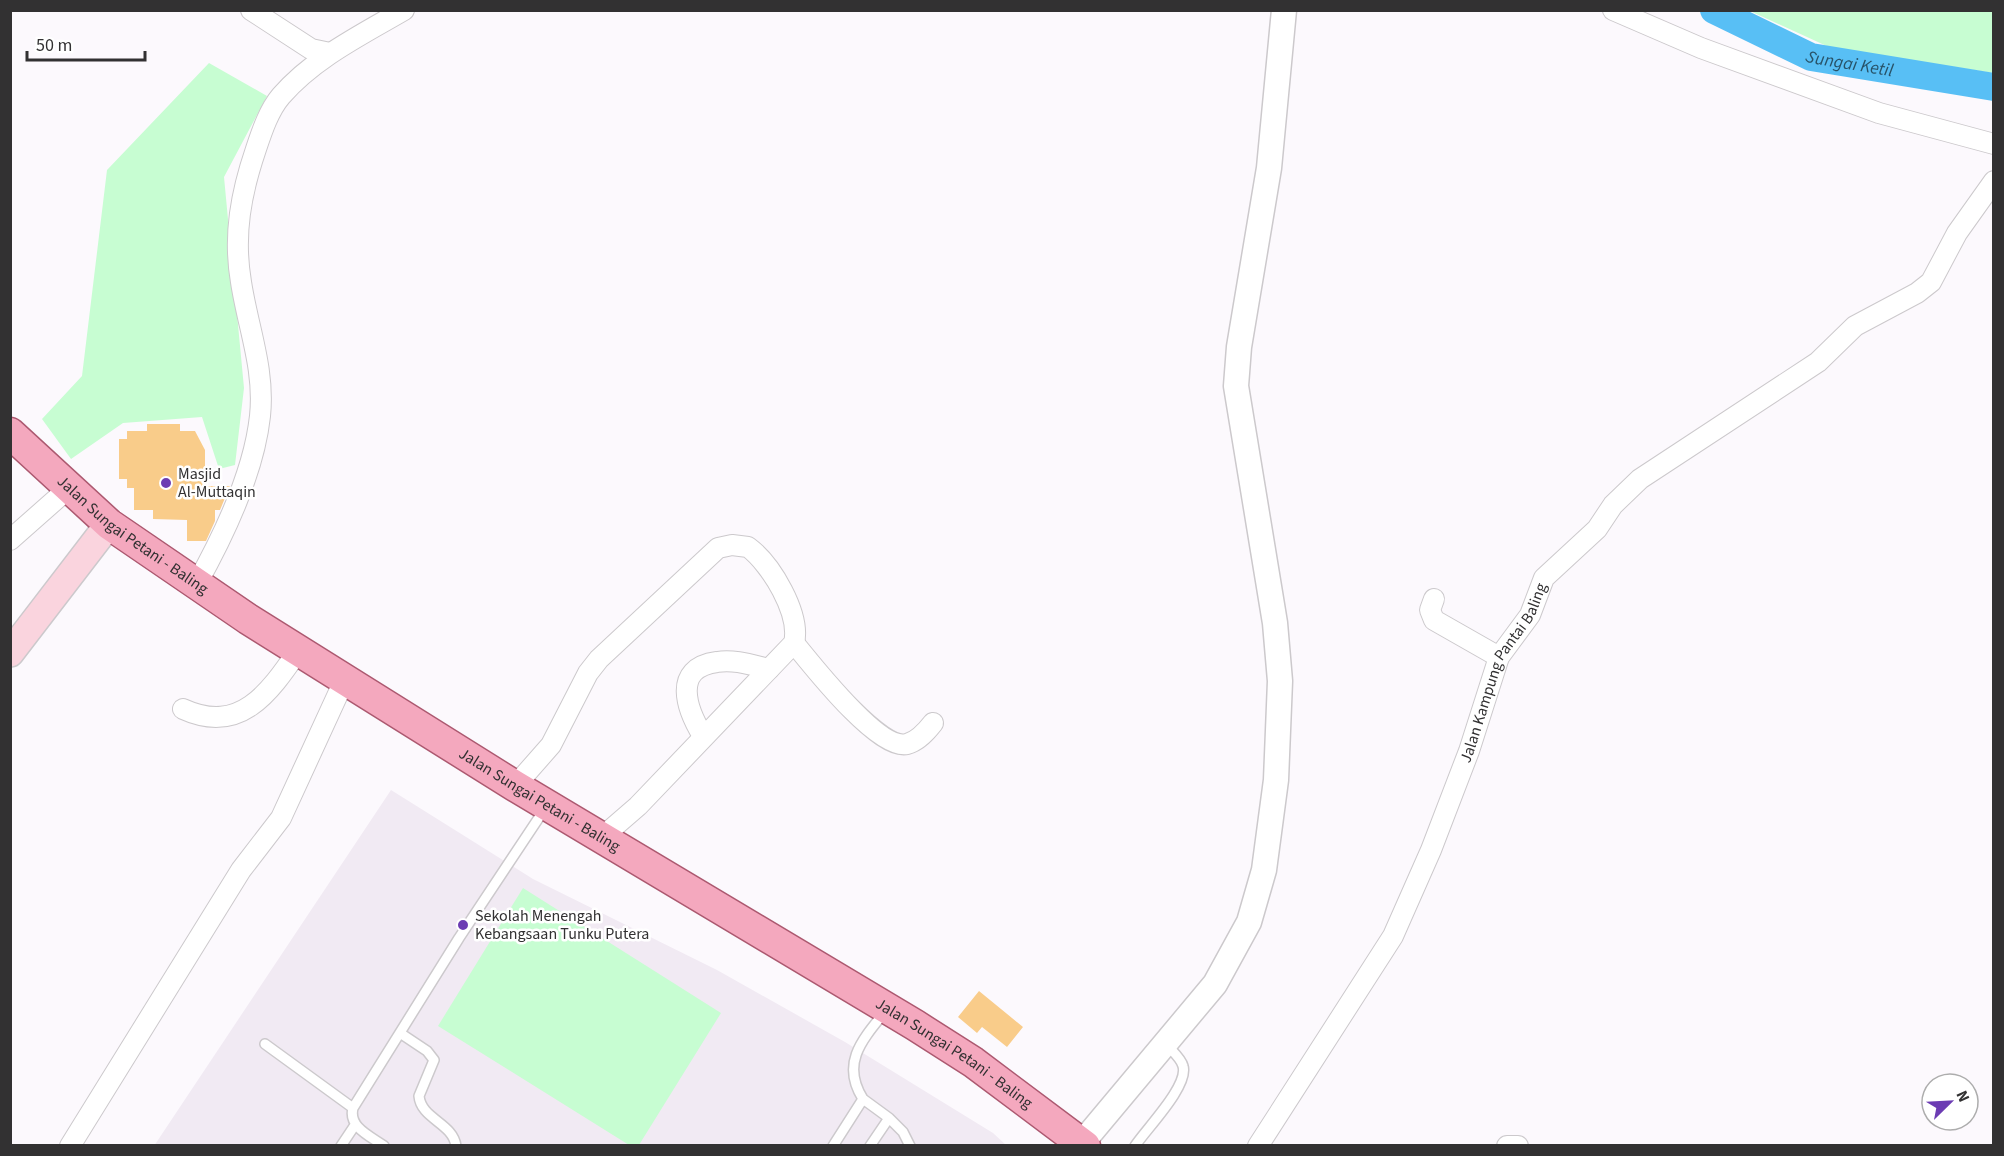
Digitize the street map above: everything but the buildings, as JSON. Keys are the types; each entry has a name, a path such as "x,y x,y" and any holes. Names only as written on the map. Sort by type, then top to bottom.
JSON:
{"main road":[{"name":"Jalan Sungai Petani - Baling","path":"10,433 109,524 196,585 344,681 515,786 887,1008 973,1062 1083,1145"},
{"path":"10,653 109,524"}],"street":[{"path":"251,10 310,49 330,53"},
{"path":"196,585 232,514 260,416 259,360 241,286 238,258 240,206 244,184 263,130 280,97 330,53 404,10"},
{"path":"1083,1145 1215,984 1240,941 1257,897 1271,826 1280,681 1273,611 1236,386 1239,347 1269,168 1284,10"},
{"path":"1613,10 1701,48 1879,113 1994,144"},
{"name":"Jalan Kampung Pantai Baling","path":"1258,1146 1393,936 1431,850 1469,751 1498,657 1530,615 1544,578 1597,529 1627,489 1818,362 1855,326 1917,293 1931,282 1961,227 1994,182"},
{"path":"10,540 70,487"},
{"path":"515,786 551,746 588,673 599,658 718,548 741,545 748,547 764,561 792,617 796,633 794,643 703,735 638,806 601,837"},
{"path":"1434,599 1430,610 1434,620 1498,657"},
{"path":"794,643 832,688 885,738 896,744 908,744 923,736 933,723"},
{"path":"183,710 215,719 245,709 266,695 298,651"},
{"path":"703,735 687,706 687,686 692,675 708,663 719,661 769,669"},
{"path":"70,1146 241,870 281,818 344,681"},
{"path":"1508,1146 1518,1146"}],"lane":[{"path":"384,1146 355,1125 351,1116 353,1108 547,805"},
{"path":"887,1008 869,1031 853,1065 854,1082 863,1099 889,1118 903,1132 910,1146"},
{"path":"400,1033 427,1051 434,1060 419,1096 419,1102 422,1108 450,1132 456,1146"},
{"path":"265,1044 353,1108"},
{"path":"1135,1146 1177,1090 1184,1073 1181,1061 1166,1044"},
{"path":"833,1146 863,1099"},
{"path":"870,1146 889,1118"},
{"path":"341,1146 355,1125"}],"shaded area":[{"name":"Sekolah Menengah Kebangsaan Tunku Putera","path":"391,790 533,879 717,970 845,1042 993,1133 1006,1145 154,1146"}],"green space":[{"path":"1750,11 1993,11 1993,73 1831,48"},
{"path":"209,63 267,96 224,177 244,388 235,465 219,469 202,417 123,423 71,459 42,419 82,376 107,170"},
{"path":"523,888 721,1013 639,1145 629,1145 438,1026"}],"waterway":[{"name":"Sungai Ketil","path":"1714,10 1811,57 1994,87"}],"place":[{"name":"Masjid Al-Muttaqin","path":"166,483"},
{"name":"Sekolah Menengah Kebangsaan Tunku Putera","path":"463,925"}]}
